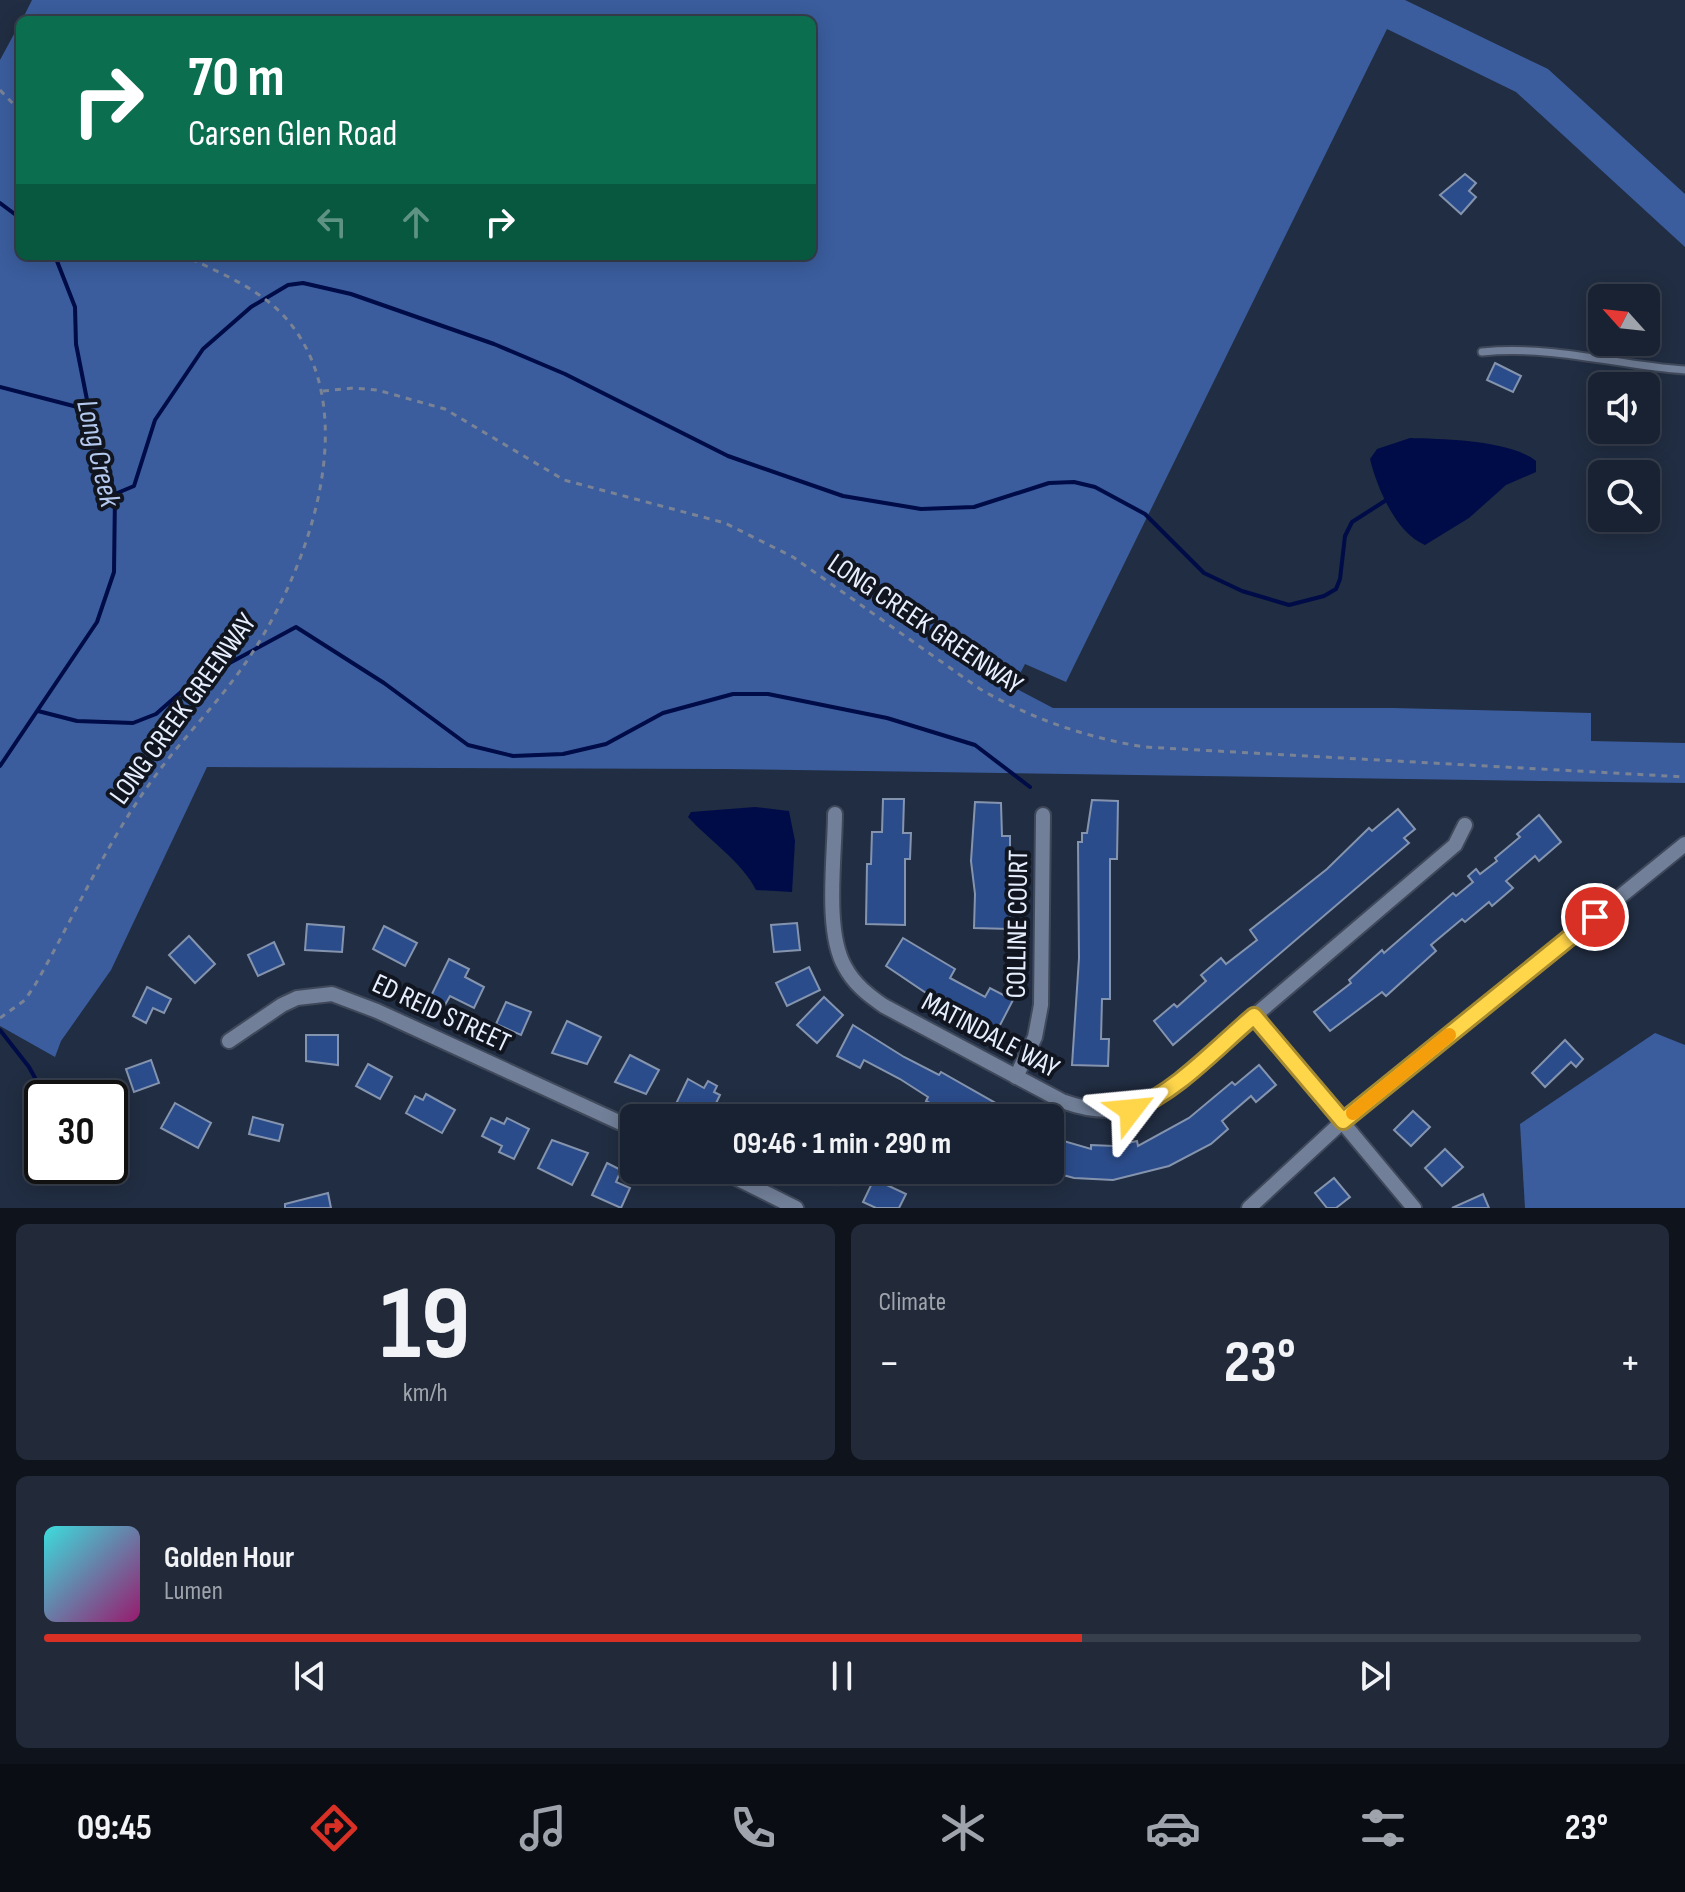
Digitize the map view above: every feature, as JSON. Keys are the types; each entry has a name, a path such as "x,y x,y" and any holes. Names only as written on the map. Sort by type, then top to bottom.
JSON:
{"street":[{"name":"MATINDALE WAY","path":"835,814 836,945 844,966 862,990 884,1006 1016,1077 1084,1109 1131,1110 1151,1102 1171,1087 1455,845 1465,825"},
{"name":"COLLINE COURT","path":"1016,1077 1035,1037 1041,1005 1043,815"},
{"path":"1249,1208 1343,1121 1685,844"},
{"name":"ED REID STREET","path":"229,1041 297,998 332,994 377,1011 620,1123"},
{"path":"1254,1016 1414,1208"},
{"path":"748,1184 796,1208"}],"lane":[{"path":"1482,352 1523,348 1552,350 1685,370"}],"path":[{"path":"0,90 16,107"},
{"name":"LONG CREEK GREENWAY","path":"0,1018 25,1000 116,833 198,721 244,666 280,605 310,526 324,455 323,391 316,368 283,316 253,290 193,260"},
{"name":"LONG CREEK GREENWAY","path":"323,391 377,390 445,409 564,480 725,523 793,557 980,689 1011,707 1086,735 1172,749 1685,777"}],"shaded area":[{"path":"32,0 1405,0 1548,69 1685,194 1685,247 1516,92 1387,29 1066,682 1025,664 1013,687 1053,708 1393,708 1591,713 1591,741 1685,743 1685,783 722,769 207,767 111,970 61,1041 55,1057 0,1026 0,60 16,30 16,260 816,260 816,16 24,16"},
{"path":"1410,438 1476,442 1510,449 1536,461 1536,472 1506,485 1469,518 1425,545 1405,531 1389,508 1370,459 1377,449"},
{"path":"755,807 789,811 795,841 792,892 756,890 734,861 688,817 691,812"},
{"path":"1655,1033 1685,1045 1685,1208 1525,1208 1520,1124"}],"building":[{"path":"1465,174 1476,183 1469,191 1476,197 1461,214 1440,195"},
{"path":"1495,363 1521,376 1513,392 1487,380"},
{"path":"883,799 904,799 903,833 911,833 910,859 905,859 905,925 866,924 867,864 871,864 872,832 882,832"},
{"path":"1092,800 1118,801 1117,859 1110,859 1110,999 1102,999 1101,1039 1109,1039 1108,1066 1072,1065 1079,958 1078,842 1082,842 1082,833 1087,833"},
{"path":"975,802 1001,803 1002,836 1010,836 1010,929 974,928 975,894 971,861"},
{"path":"1398,809 1415,829 1404,838 1409,843 1173,1045 1154,1021 1174,1004 1177,1007 1206,981 1201,975 1221,958 1226,964 1257,940 1250,930 1327,869 1369,828 1372,831"},
{"path":"1539,815 1561,842 1539,861 1535,856 1506,881 1513,888 1492,906 1489,902 1465,922 1462,919 1431,945 1436,951 1386,996 1382,992 1330,1031 1314,1012 1351,983 1349,980 1382,950 1384,953 1453,893 1456,896 1473,882 1468,876 1476,869 1480,874 1497,861 1495,858 1520,837 1517,834"},
{"path":"797,923 800,950 774,952 771,925"},
{"path":"307,924 344,927 342,952 305,950"},
{"path":"384,926 417,943 405,966 373,949"},
{"path":"189,936 215,964 195,983 169,955"},
{"path":"903,938 955,969 950,978 985,997 990,988 1013,1000 998,1029 944,1005 886,966"},
{"path":"274,942 284,964 258,976 248,955"},
{"path":"449,959 469,969 465,977 484,987 474,1008 450,996 445,1005 430,998"},
{"path":"809,967 820,990 787,1006 776,983"},
{"path":"147,987 171,999 164,1013 153,1008 146,1023 133,1016"},
{"path":"824,997 843,1015 817,1043 797,1025"},
{"path":"506,1002 531,1012 521,1035 496,1024"},
{"path":"567,1021 601,1037 587,1064 552,1053"},
{"path":"853,1025 904,1057 939,1075 941,1072 997,1104 932,1104 926,1101 928,1097 864,1060 860,1068 837,1056"},
{"path":"306,1035 338,1035 338,1065 306,1061"},
{"path":"1565,1040 1583,1059 1576,1067 1571,1062 1545,1087 1532,1073"},
{"path":"630,1055 659,1070 646,1094 615,1082"},
{"path":"151,1060 159,1083 134,1092 126,1069"},
{"path":"368,1064 392,1077 380,1099 356,1086"},
{"path":"1259,1065 1276,1085 1256,1102 1251,1096 1222,1121 1228,1129 1211,1144 1169,1166 1113,1180 1064,1175 1064,1141 1091,1149 1091,1145 1114,1146 1137,1141 1138,1146 1189,1118 1232,1082 1235,1085"},
{"path":"688,1079 704,1088 708,1081 717,1086 714,1092 720,1095 716,1104 676,1104"},
{"path":"426,1094 455,1110 442,1133 406,1113 415,1096 423,1100"},
{"path":"175,1103 211,1123 198,1148 161,1128"},
{"path":"1413,1111 1430,1127 1411,1146 1394,1130"},
{"path":"253,1117 283,1125 279,1141 249,1134"},
{"path":"491,1118 504,1124 507,1118 529,1129 514,1159 499,1152 502,1146 482,1136"},
{"path":"552,1140 588,1153 572,1185 538,1168"},
{"path":"1445,1149 1463,1167 1442,1186 1425,1168"},
{"path":"607,1163 620,1170 616,1182 630,1188 621,1208 592,1195"},
{"path":"1334,1178 1350,1197 1336,1208 1327,1208 1315,1193"},
{"path":"872,1184 885,1184 906,1194 899,1208 876,1208 863,1202"},
{"path":"328,1193 331,1208 285,1208 285,1204"},
{"path":"1483,1194 1489,1208 1452,1208"}],"waterway":[{"name":"Long Creek","path":"0,203 16,215"},
{"name":"Long Creek","path":"0,766 97,622 114,572 115,494 89,410 76,344 75,307 57,260"},
{"path":"115,494 134,486 155,420 203,349 251,307 288,285 303,283 351,294 494,344 565,374 728,456 843,496 921,509 974,507 1049,483 1074,482 1095,487 1145,514 1204,573 1242,591 1289,605 1324,596 1336,589 1345,536 1352,522 1388,499"},
{"path":"0,387 89,410"},
{"path":"38,711 77,721 133,723 156,714 189,685 296,627 384,683 468,745 513,756 563,754 606,744 663,713 733,694 768,694 887,718 975,745 1030,787"},
{"path":"0,1030 36,1080"}],"slow traffic":[{"path":"1353,1113 1449,1035"}],"route":[{"path":"1131,1110 1151,1102 1171,1087 1254,1016 1343,1121 1595,917"}]}
